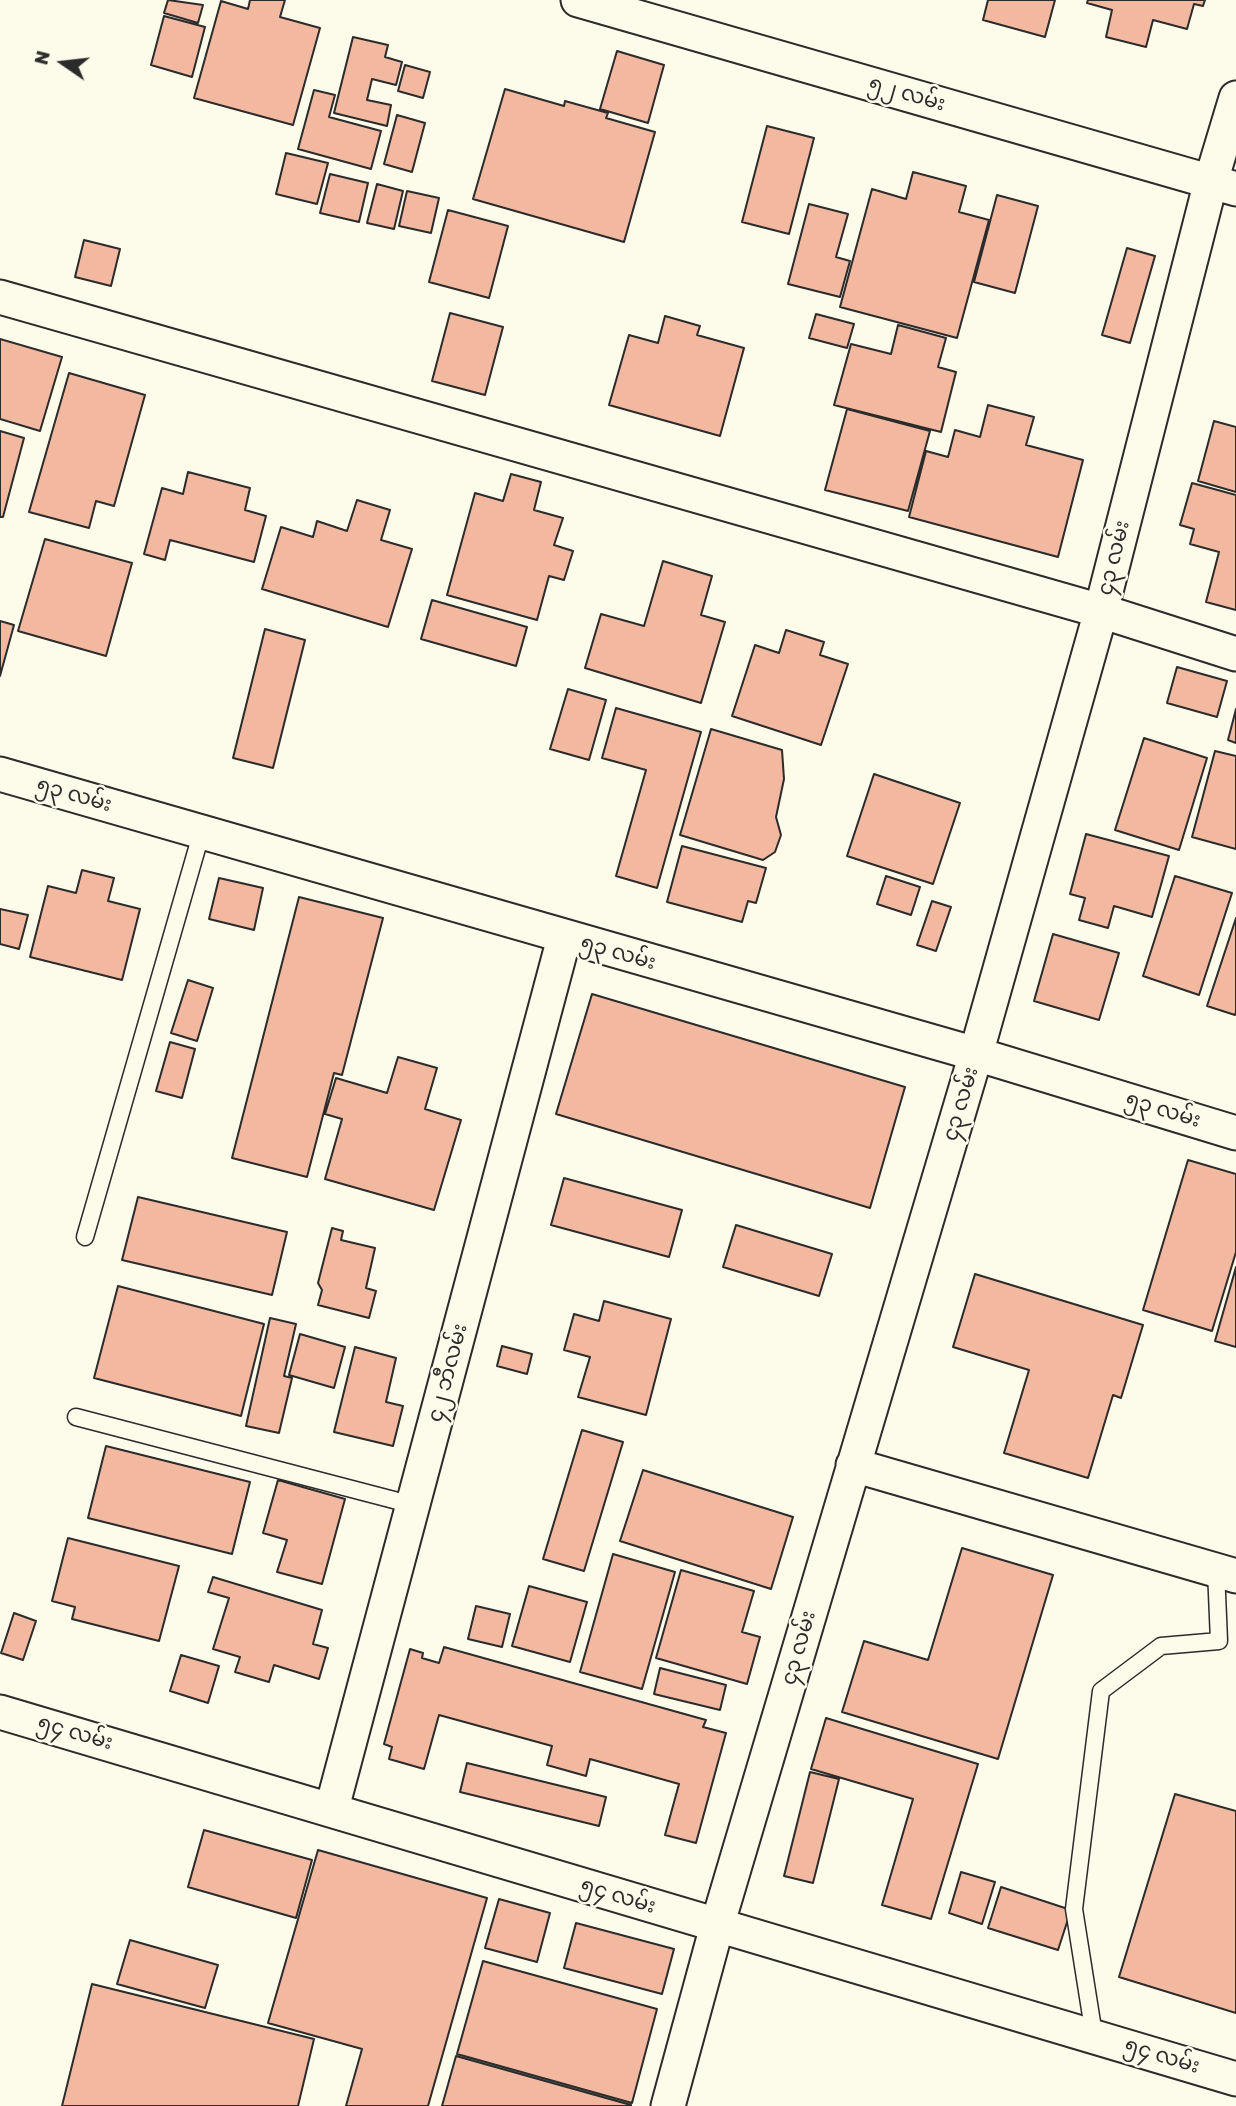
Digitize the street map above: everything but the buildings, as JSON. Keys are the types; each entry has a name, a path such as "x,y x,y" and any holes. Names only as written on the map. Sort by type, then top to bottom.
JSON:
{"street":[{"name":"၅၂ လမ်း","path":"578,0 1223,185"},
{"name":"၄၃ လမ်း","path":"668,2106 717,1926 976,1054 1223,185 1236,98"},
{"path":"0,297 1101,611 1236,654"},
{"name":"၅၃ လမ်း","path":"0,774 564,938 976,1054 1236,1133"},
{"name":"၄၂ ဘီလမ်း","path":"332,1808 564,938"},
{"path":"853,1465 1226,1573"},
{"name":"၅၄ လမ်း","path":"0,1712 332,1808 717,1926 1236,2079"}],"lane":[{"path":"85,1237 202,831"},
{"path":"76,1417 413,1505"},
{"path":"1094,2035 1074,1909 1101,1692 1161,1646 1219,1641 1226,1573"}]}
